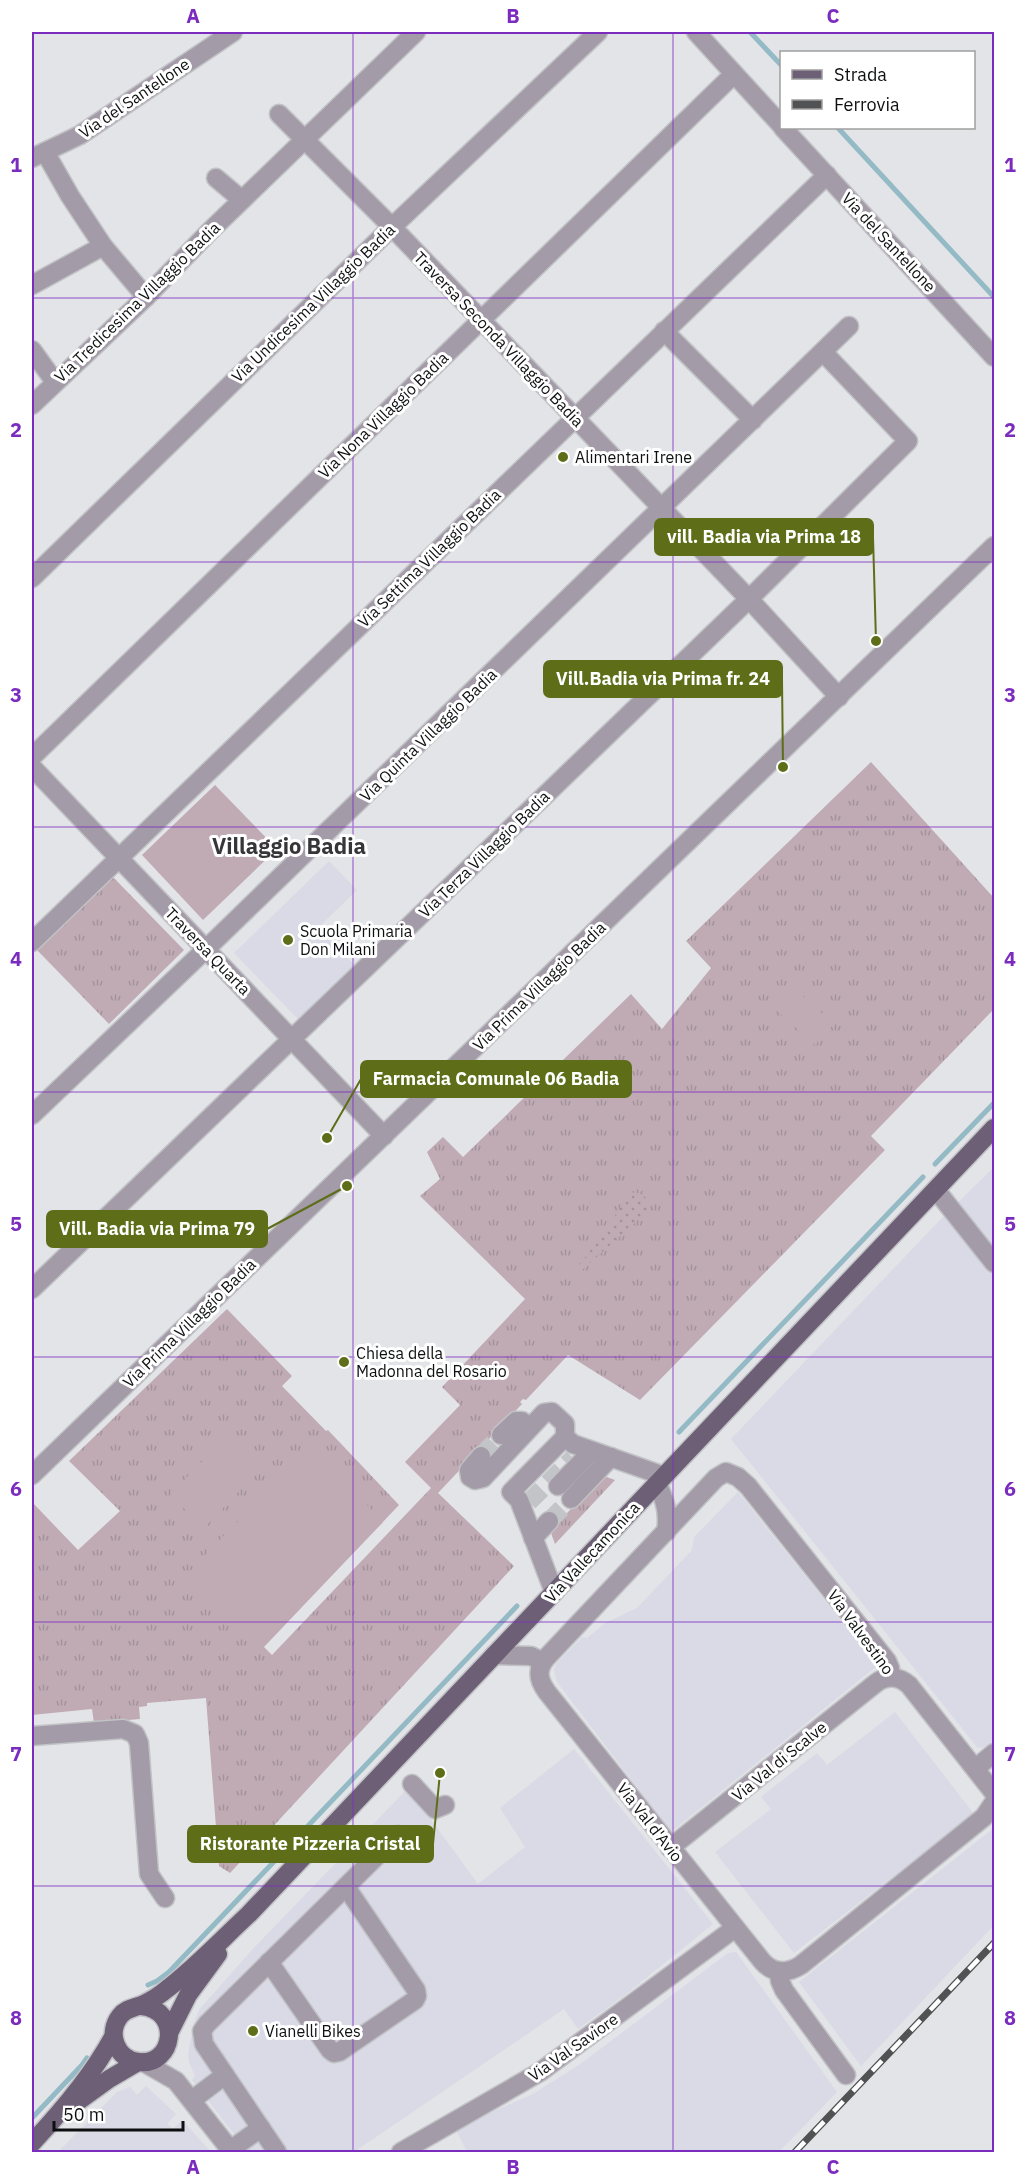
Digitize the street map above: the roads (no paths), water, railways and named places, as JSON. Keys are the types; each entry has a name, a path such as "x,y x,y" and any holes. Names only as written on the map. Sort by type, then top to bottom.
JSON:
{"main road":[{"name":"Via Vallecamonica","path":"32,2143 55,2119 96,2065 113,2037 120,2015 133,2007 141,2006 173,1984 249,1914 994,1128"},
{"name":"Via Vallecamonica","path":"55,2119 109,2079 140,2062 158,2057 195,1986 249,1914"},
{"path":"141,2006 155,2009 160,2013 168,2025 169,2038"},
{"path":"113,2037 119,2051 124,2056 140,2062"}],"street":[{"name":"Via del Santellone","path":"38,155 80,135 233,32"},
{"name":"Via Tredicesima Villaggio Badia","path":"32,405 146,297 303,139 416,32"},
{"name":"Via Undicesima Villaggio Badia","path":"32,578 392,227 598,32"},
{"name":"Via del Santellone","path":"696,32 780,125"},
{"name":"Via Nona Villaggio Badia","path":"32,757 734,74"},
{"name":"Traversa Seconda Villaggio Badia","path":"279,114 392,227 749,599 839,697"},
{"name":"Via del Santellone","path":"784,129 994,357"},
{"path":"38,155 70,196 103,246 146,297"},
{"name":"Via Settima Villaggio Badia","path":"32,942 827,175"},
{"path":"216,177 242,200"},
{"path":"32,285 103,246"},
{"name":"Via Quinta Villaggio Badia","path":"32,1115 849,326"},
{"path":"664,331 753,420"},
{"path":"32,350 55,382"},
{"name":"Via Terza Villaggio Badia","path":"32,1289 749,599 908,441 823,352"},
{"name":"Via Prima Villaggio Badia","path":"32,1475 994,546"},
{"name":"Traversa Quarta","path":"32,767 384,1136"},
{"path":"936,1190 994,1263"},
{"path":"471,1478 470,1468 489,1459 530,1428 544,1413 552,1412 565,1424 583,1450 661,1479 666,1503 668,1522 666,1532 543,1662 531,1656 494,1655"},
{"path":"501,1435 516,1421 522,1421 530,1428"},
{"path":"564,1492 583,1450"},
{"path":"530,1511 583,1450"},
{"path":"489,1459 530,1511 554,1592"},
{"name":"Via Valvestino","path":"666,1532 720,1475 726,1472 743,1481 886,1661 890,1668 890,1677 901,1679 909,1686 976,1768 994,1800"},
{"name":"Via Val d'Avio","path":"543,1662 539,1670 539,1677 547,1692 765,1965 779,1972"},
{"name":"Via Val di Scalve","path":"670,1848 876,1683 890,1677"},
{"path":"32,1736 123,1729 135,1734 139,1743 149,1874 165,1898"},
{"path":"976,1768 994,1753"},
{"path":"412,1784 435,1809 445,1805"},
{"path":"846,2075 781,1986 779,1972 790,1971 806,1960 984,1817 994,1800"},
{"path":"278,2152 204,2044 202,2031 398,1835"},
{"path":"269,1962 334,2053 339,2052 416,1999 416,1990 346,1887"},
{"name":"Via Val Saviore","path":"401,2152 540,2072 735,1928"},
{"path":"169,2038 176,2081"},
{"path":"140,2062 176,2081 231,2151 261,2128"},
{"path":"192,2100 225,2075"}],"waterway":[{"path":"750,32 780,64"},
{"path":"839,129 994,297"},
{"path":"935,1164 994,1103"},
{"path":"679,1432 923,1177"},
{"path":"148,1985 169,1972 517,1606"},
{"path":"32,2118 87,2058"}],"tunnel":[{"path":"481,1456 501,1435"},
{"path":"529,1502 573,1458"},
{"path":"549,1521 571,1499"}],"railway":[{"path":"795,2152 994,1943"}],"place":[{"name":"Alimentari Irene","path":"563,457"},
{"name":"vill. Badia via Prima 18","path":"876,641"},
{"name":"Vill.Badia via Prima fr. 24","path":"783,767"},
{"name":"Scuola Primaria Don Milani","path":"288,940"},
{"name":"Farmacia Comunale 06 Badia","path":"327,1138"},
{"name":"Vill. Badia via Prima 79","path":"347,1186"},
{"name":"Chiesa della Madonna del Rosario","path":"344,1362"},
{"name":"Ristorante Pizzeria Cristal","path":"440,1773"},
{"name":"Vianelli Bikes","path":"253,2031"}],"district":[{"name":"Villaggio Badia","path":"289,846"}]}
